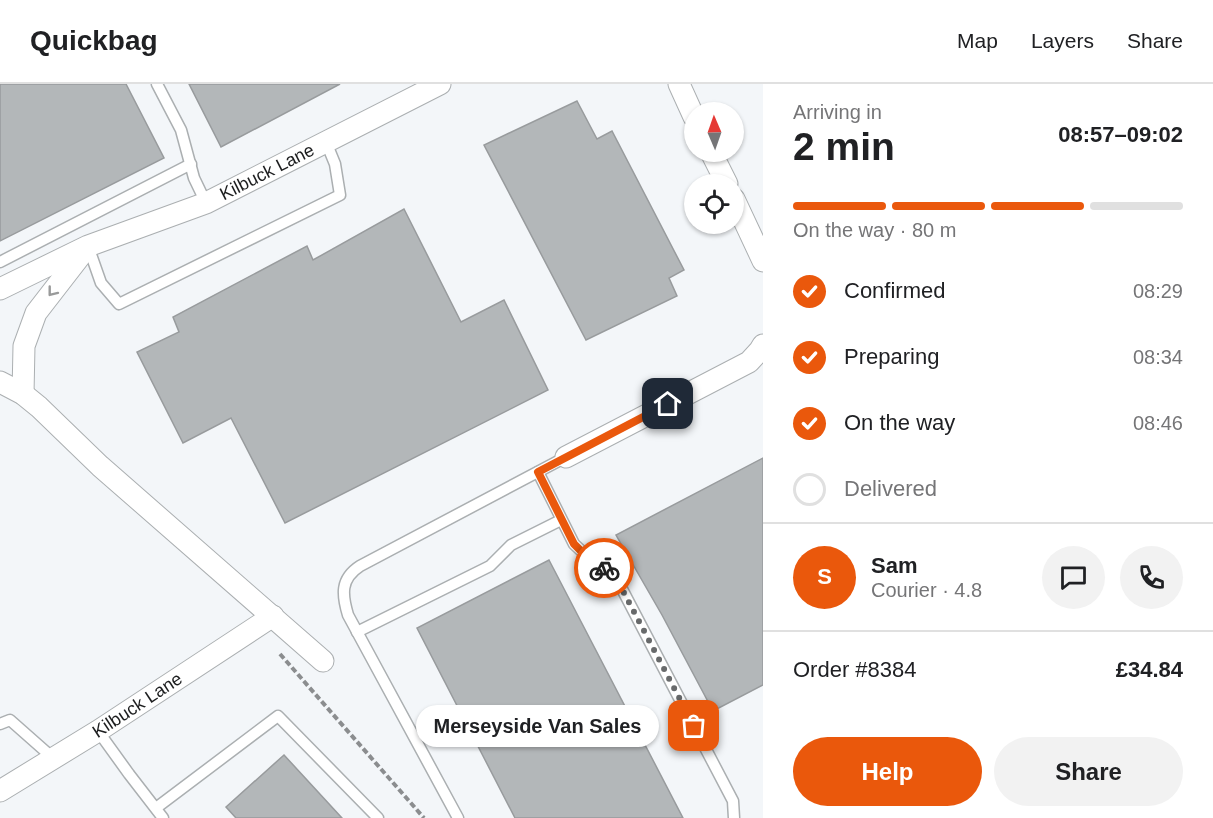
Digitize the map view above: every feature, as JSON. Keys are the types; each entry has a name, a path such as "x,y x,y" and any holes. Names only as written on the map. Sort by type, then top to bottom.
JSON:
{"street":[{"name":"Kilbuck Lane","path":"0,289 88,246 206,203 440,84"},
{"path":"679,84 687,102"},
{"path":"744,220 763,261"},
{"path":"23,394 24,346 36,313 88,246"},
{"path":"566,457 749,362 762,350"},
{"path":"0,382 23,394 39,407 268,620 323,661"},
{"name":"Kilbuck Lane","path":"0,791 98,731 268,620"}],"lane":[{"path":"157,84 181,130 190,164 206,203"},
{"path":"88,246 101,283 120,304 340,195 335,164 326,142"},
{"path":"0,262 190,164"},
{"path":"458,818 348,615 343,597 349,573 566,457"},
{"path":"538,472 574,544 591,561 612,573 622,589 733,801 734,818"},
{"path":"357,632 490,566 511,545 561,520"},
{"path":"156,808 278,716 378,818"},
{"path":"0,724 10,720 53,759"},
{"path":"98,731 163,818"}],"path":[{"path":"268,620 281,656 424,818"}],"building":[{"path":"0,84 126,84 164,158 0,241"},
{"path":"189,84 340,84 221,147"},
{"path":"577,101 597,139 612,131 684,270 669,278 677,296 586,340 484,145"},
{"path":"404,209 461,322 504,300 548,390 285,523 231,418 183,443 137,352 179,332 173,317 307,246 313,260"},
{"path":"763,458 763,685 713,711 616,535"},
{"path":"549,560 683,818 515,818 417,628"},
{"path":"284,755 342,818 236,818 226,807"}],"way so far":[{"path":"604,568 612,573 622,589 694,726"}],"place":[{"name":"Merseyside Van Sales","path":"694,726"}],"route":[{"path":"604,568 591,561 574,544 538,472 668,404"}]}
